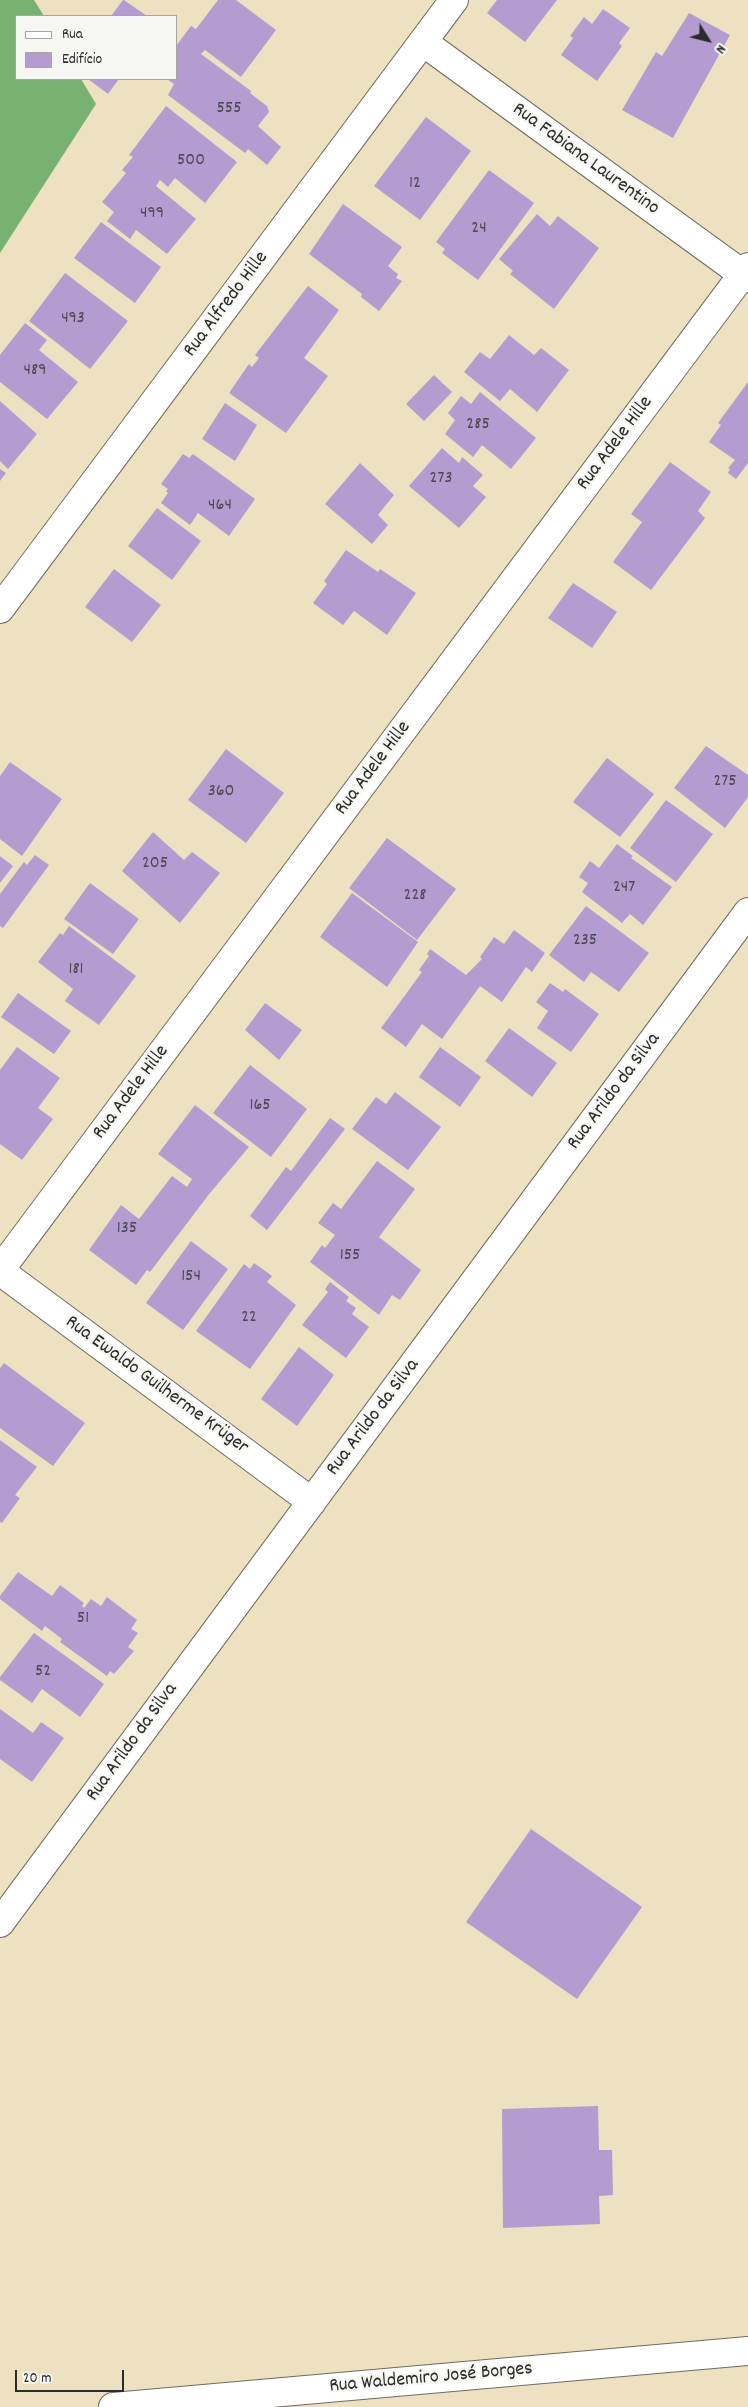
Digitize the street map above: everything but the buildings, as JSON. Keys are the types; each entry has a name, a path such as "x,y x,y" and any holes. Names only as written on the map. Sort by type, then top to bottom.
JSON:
{"street":[{"name":"Rua Alfredo Hille","path":"0,609 454,0"},
{"name":"Rua Fabiana Laurentino","path":"423,42 746,273"},
{"name":"Rua Adele Hille","path":"0,1271 746,273"},
{"name":"Rua Arildo da Silva","path":"0,1923 748,912"},
{"name":"Rua Ewaldo Guilherme Krüger","path":"0,1271 312,1502"},
{"name":"Rua Waldemiro José Borges","path":"113,2407 748,2351"}],"green space":[{"path":"0,0 34,0 43,15 15,15 15,80 82,80 96,104 0,253"}]}
